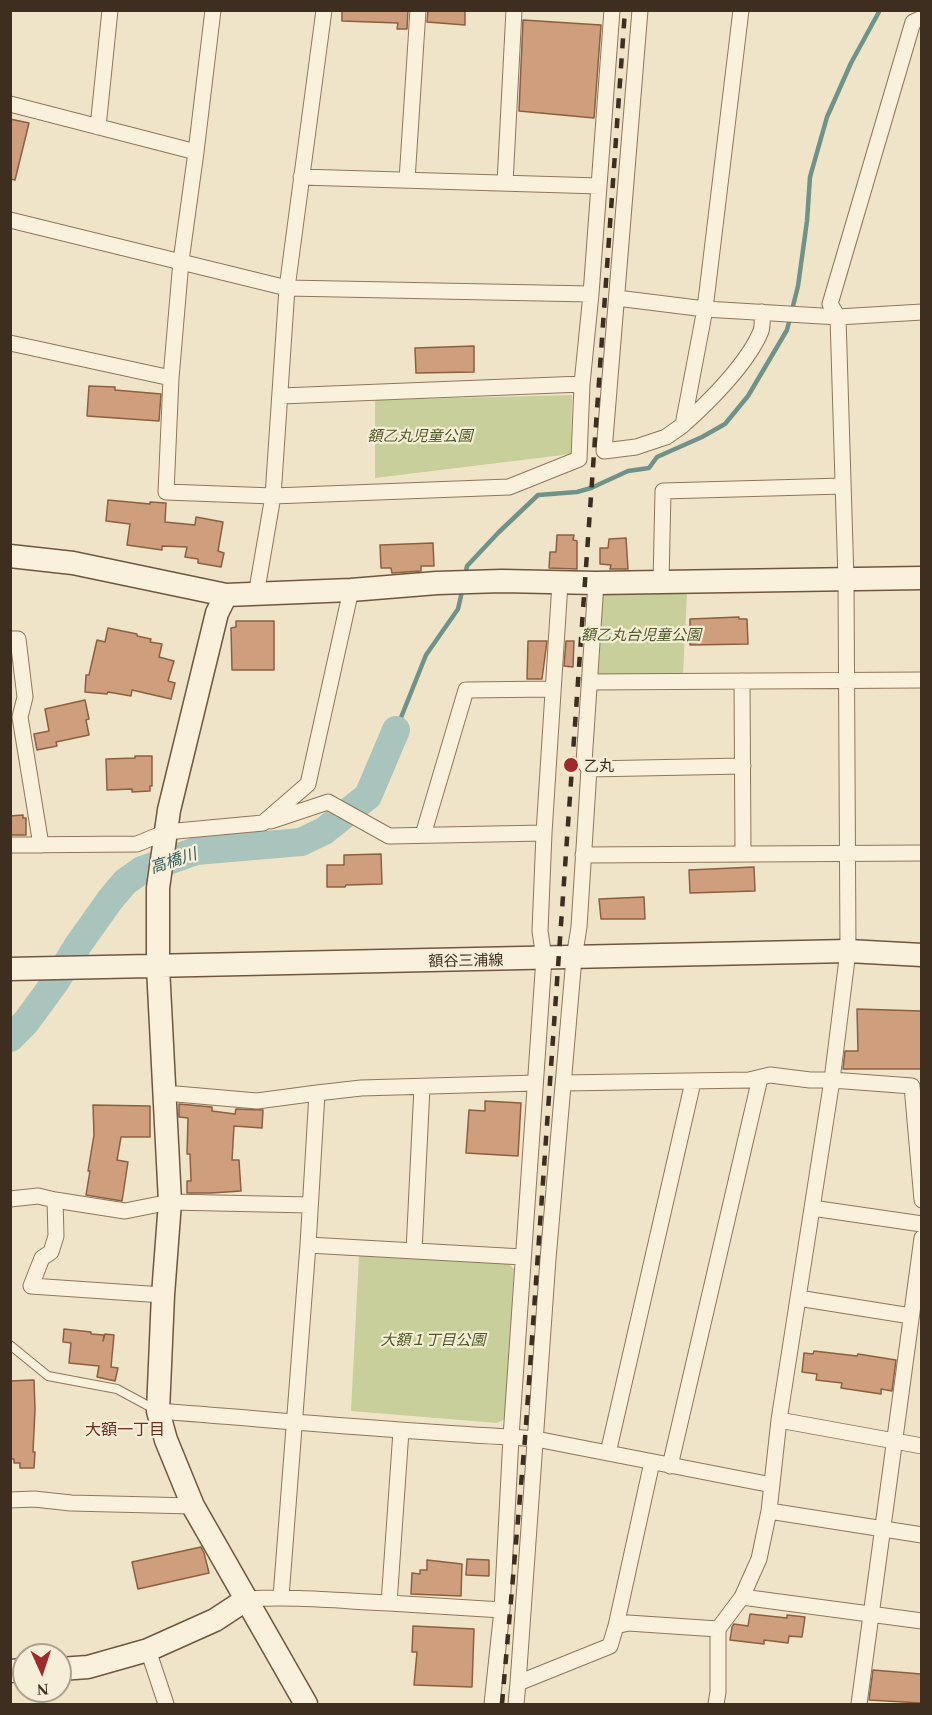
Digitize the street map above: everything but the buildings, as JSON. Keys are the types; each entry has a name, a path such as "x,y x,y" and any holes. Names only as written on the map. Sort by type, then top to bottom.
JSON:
{"street":[{"path":"98,127 110,10"},
{"path":"213,10 181,261 171,378 166,492 273,495 508,487 579,459 582,384 612,11 607,10"},
{"path":"256,595 273,495 286,288 324,10"},
{"path":"407,180 418,10"},
{"path":"505,183 514,10"},
{"path":"640,10 604,451 636,447 666,437 683,425 704,406 748,354 762,328 765,312"},
{"path":"683,425 705,309 741,10"},
{"path":"716,1704 718,1629 742,1597 759,1559 769,1511 779,1420 832,1080 848,951 846,580 838,317 830,304 913,22 921,18"},
{"path":"10,104 196,152"},
{"path":"301,177 599,186"},
{"path":"10,220 286,288 591,294"},
{"path":"617,297 705,309 809,316 838,317 921,312"},
{"path":"10,343 171,378"},
{"path":"280,396 582,384"},
{"path":"661,583 663,491 843,486"},
{"path":"10,555 73,563 225,595 486,581 560,584 921,578"},
{"path":"516,1704 548,1259 574,958 579,927 589,769 584,762 596,583"},
{"path":"492,1704 501,1610 544,958 540,931 544,833 560,584"},
{"path":"263,824 308,784 351,590"},
{"path":"225,595 217,613 169,810 158,888 158,967 170,1202 158,1411 166,1440 193,1506 306,1704"},
{"path":"10,639 18,639 25,696 20,717 41,845"},
{"path":"590,682 921,680"},
{"path":"742,681 743,854"},
{"path":"423,836 466,690 553,689"},
{"path":"589,769 743,766"},
{"path":"10,845 137,844 263,824 328,802 390,836 544,833"},
{"path":"583,855 921,852"},
{"name":"額谷三浦線","path":"19,968 158,967 848,951 921,955"},
{"path":"564,1083 749,1080 770,1075 810,1080 912,1086 921,1200"},
{"path":"670,1466 760,1078"},
{"path":"608,1453 693,1082"},
{"path":"165,1093 257,1101 361,1088 535,1083"},
{"path":"414,1251 422,1086"},
{"path":"281,1597 308,1245 317,1093"},
{"path":"10,1199 38,1196 125,1210 170,1202 310,1206"},
{"path":"56,1200 56,1236 51,1252 42,1258 31,1286 163,1295"},
{"path":"812,1208 921,1224"},
{"path":"859,1704 921,1238"},
{"path":"308,1245 524,1257"},
{"path":"798,1298 911,1316"},
{"path":"158,1411 401,1431 536,1439 772,1485"},
{"path":"779,1420 921,1446"},
{"path":"389,1603 401,1431"},
{"path":"518,1683 609,1646 616,1626 652,1462"},
{"path":"10,1500 193,1506"},
{"path":"769,1511 921,1535"},
{"path":"72,1669 88,1668 148,1650 215,1620 247,1599 281,1597 501,1610"},
{"path":"742,1597 921,1621"},
{"path":"616,1626 628,1623 718,1629"},
{"path":"148,1650 166,1704"},
{"path":"286,1704 290,1676"}],"lane":[{"path":"10,1345 48,1377 117,1389 158,1411"}],"green space":[{"name":"額乙丸児童公園","path":"572,395 571,454 375,478 375,400"},
{"name":"額乙丸台児童公園","path":"601,591 687,594 683,676 595,674"},
{"name":"大額１丁目公園","path":"359,1255 509,1264 514,1269 505,1419 497,1423 351,1411"}],"waterway":[{"path":"465,576 467,566 538,495 577,492 628,471 649,468 657,457 725,424 748,396 787,330 798,286 807,221 810,177 827,117 851,63 880,10"},
{"path":"396,730 426,655 458,609 463,587"},
{"name":"高橋川","path":"10,1038 26,1022 56,981 78,945 125,882 142,870 196,851 301,842 324,831 368,796 396,730"}],"railway":[{"path":"502,1704 525,1439 625,10"}],"place":[{"name":"乙丸","path":"571,765"}],"district":[{"name":"大額一丁目","path":"125,1429"}]}
